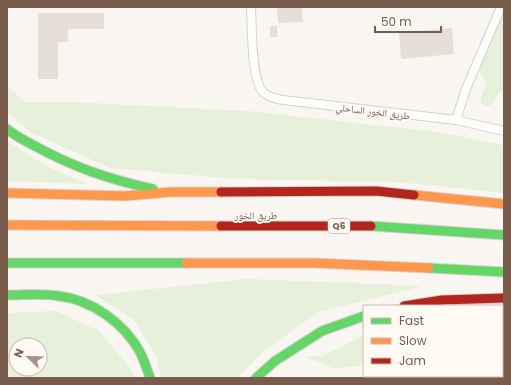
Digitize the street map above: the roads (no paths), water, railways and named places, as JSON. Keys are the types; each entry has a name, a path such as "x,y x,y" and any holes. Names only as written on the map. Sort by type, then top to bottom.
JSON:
{"highway":[{"path":"7,129 11,133 50,156 82,170 115,181 171,192"},
{"path":"7,193 125,196 171,192 376,191 504,204"},
{"name":"طريق الخور","path":"7,225 368,226 504,235"},
{"path":"7,263 314,263 504,272"},
{"path":"7,295 45,294 74,298 100,310 123,328 140,352 150,378"},
{"path":"410,305 442,300 504,298"},
{"path":"256,378 275,361 322,331 363,316"}],"street":[{"name":"طريق الخور الساحلي","path":"251,7 255,73 258,85 263,92 270,97 279,100 456,120 504,131"},
{"path":"456,120 466,89 501,7"}]}
